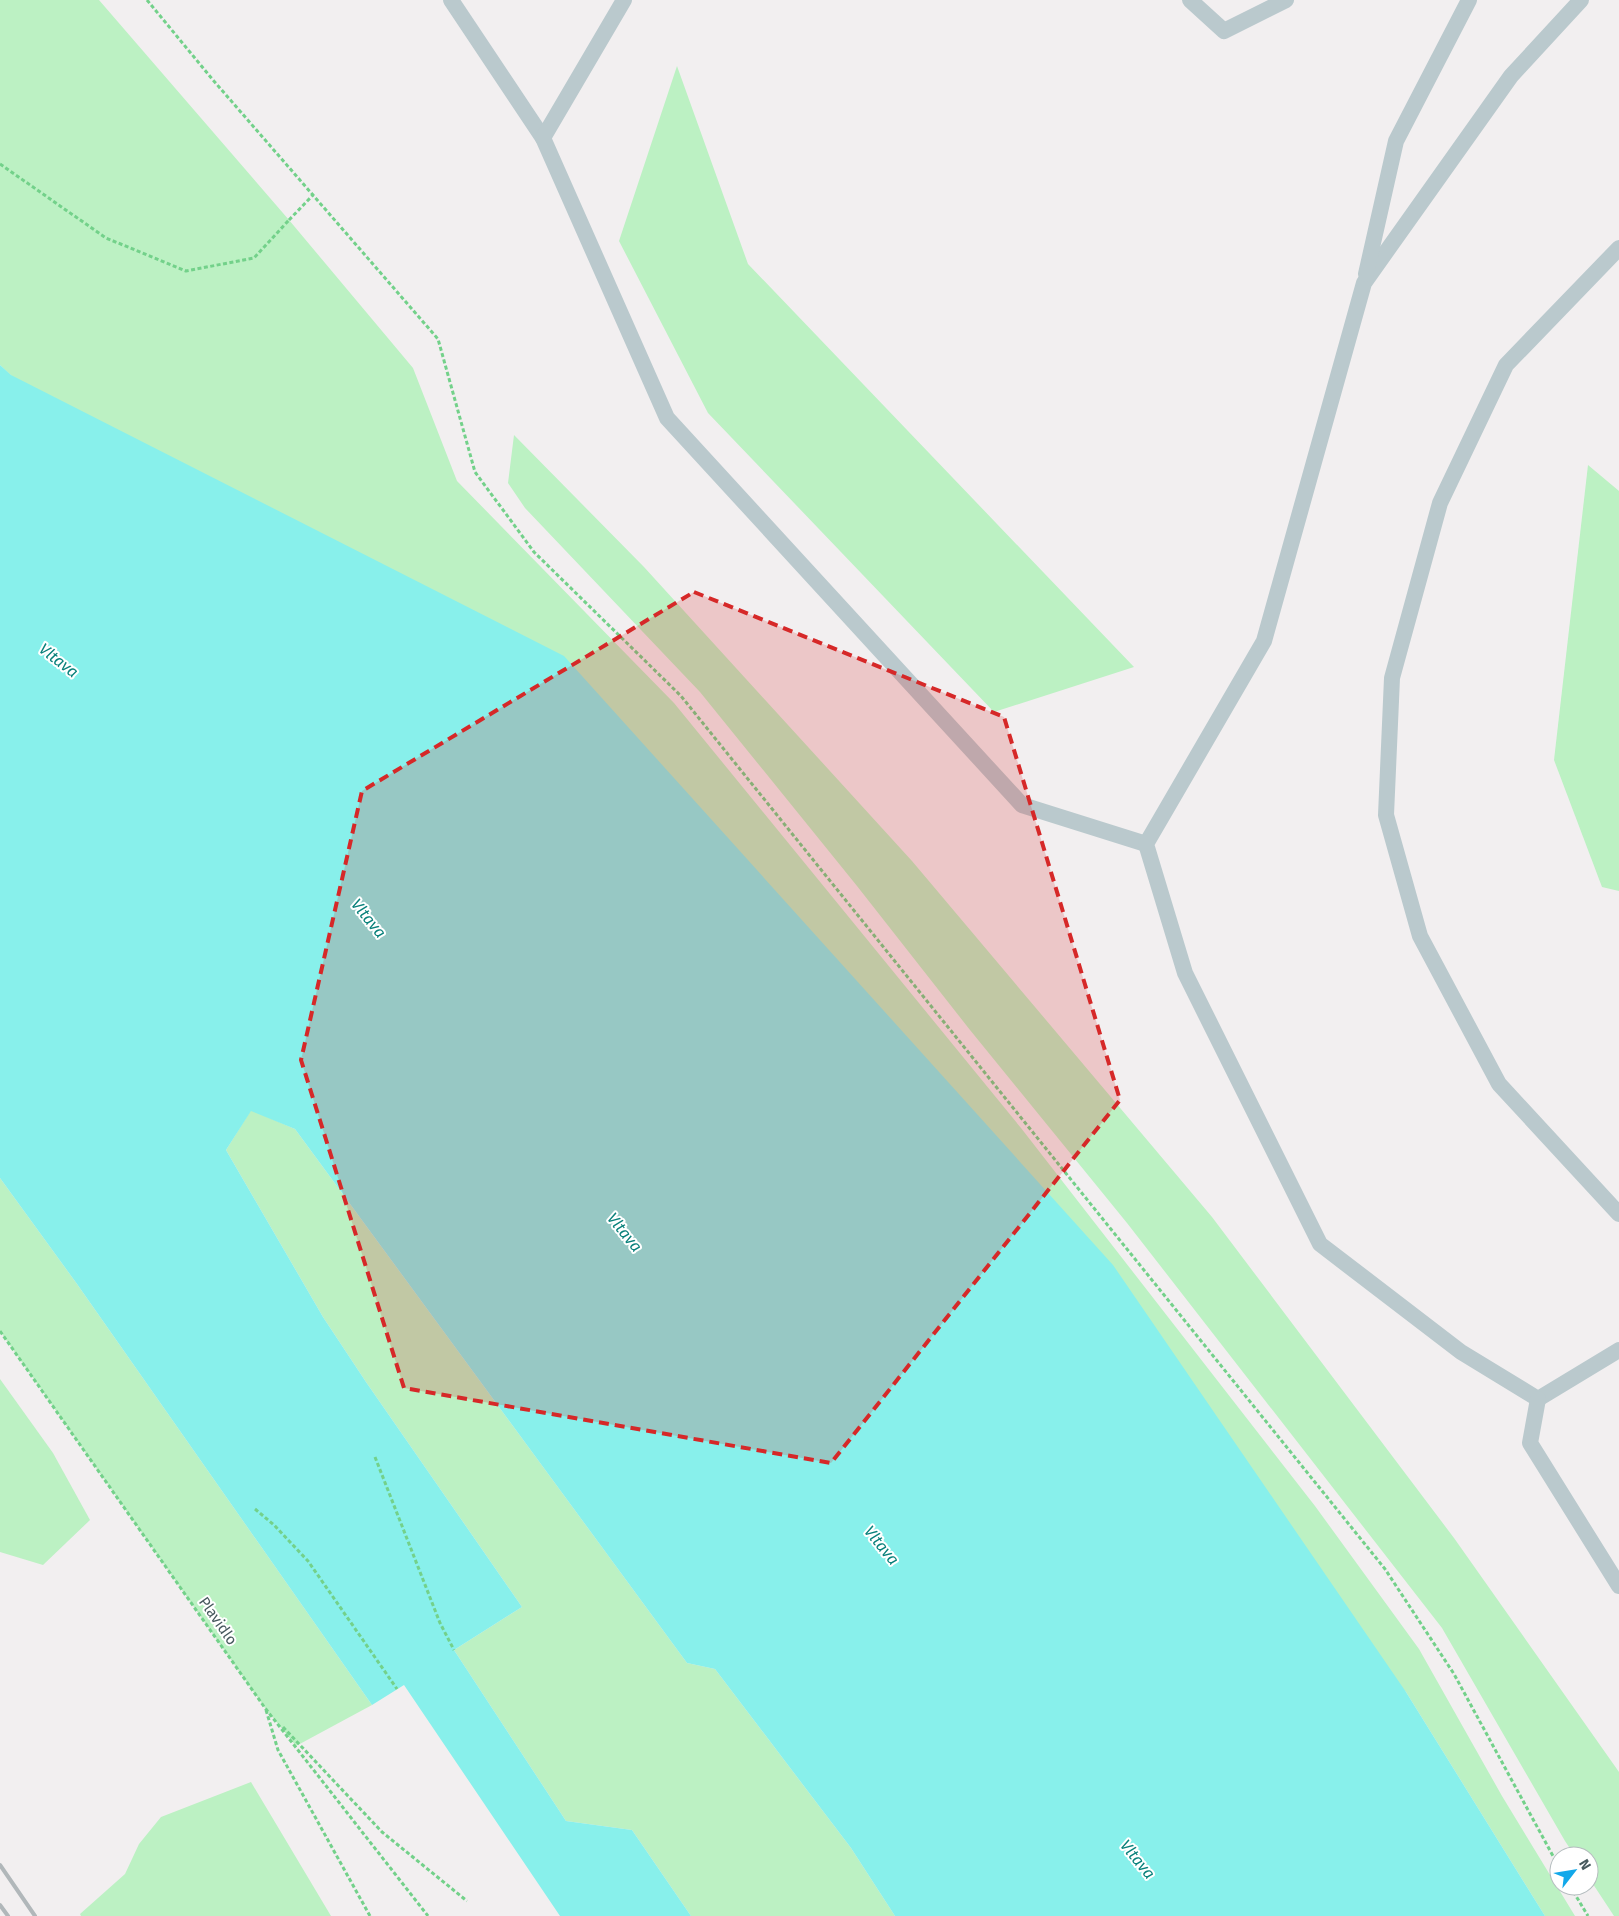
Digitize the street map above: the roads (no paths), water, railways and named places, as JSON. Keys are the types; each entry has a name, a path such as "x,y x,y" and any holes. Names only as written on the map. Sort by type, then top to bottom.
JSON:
{"lane":[{"path":"451,0 543,138 667,418 1022,805 1146,844"},
{"path":"543,138 624,0"},
{"path":"1190,0 1224,31 1286,0"},
{"path":"1469,0 1396,141 1364,283 1264,642 1146,844 1185,973 1320,1244 1461,1352 1538,1399"},
{"path":"1364,283 1511,76 1581,0"},
{"path":"1619,248 1506,365 1440,503 1392,678 1386,815 1420,936 1499,1084 1619,1214"},
{"path":"1619,1350 1538,1399 1530,1443 1619,1586"}],"water":[{"name":"Vltava","path":"0,365 11,375 564,656 1113,1265 1406,1692 1545,1916 895,1916 851,1848 715,1669 687,1663 295,1129 251,1111 226,1150 323,1317 522,1607 454,1650 566,1821 632,1830 691,1916 560,1916 404,1685 372,1705 77,1284 0,1178"}],"railway":[{"path":"0,1865 35,1916"},
{"path":"0,1905 8,1916"}]}
